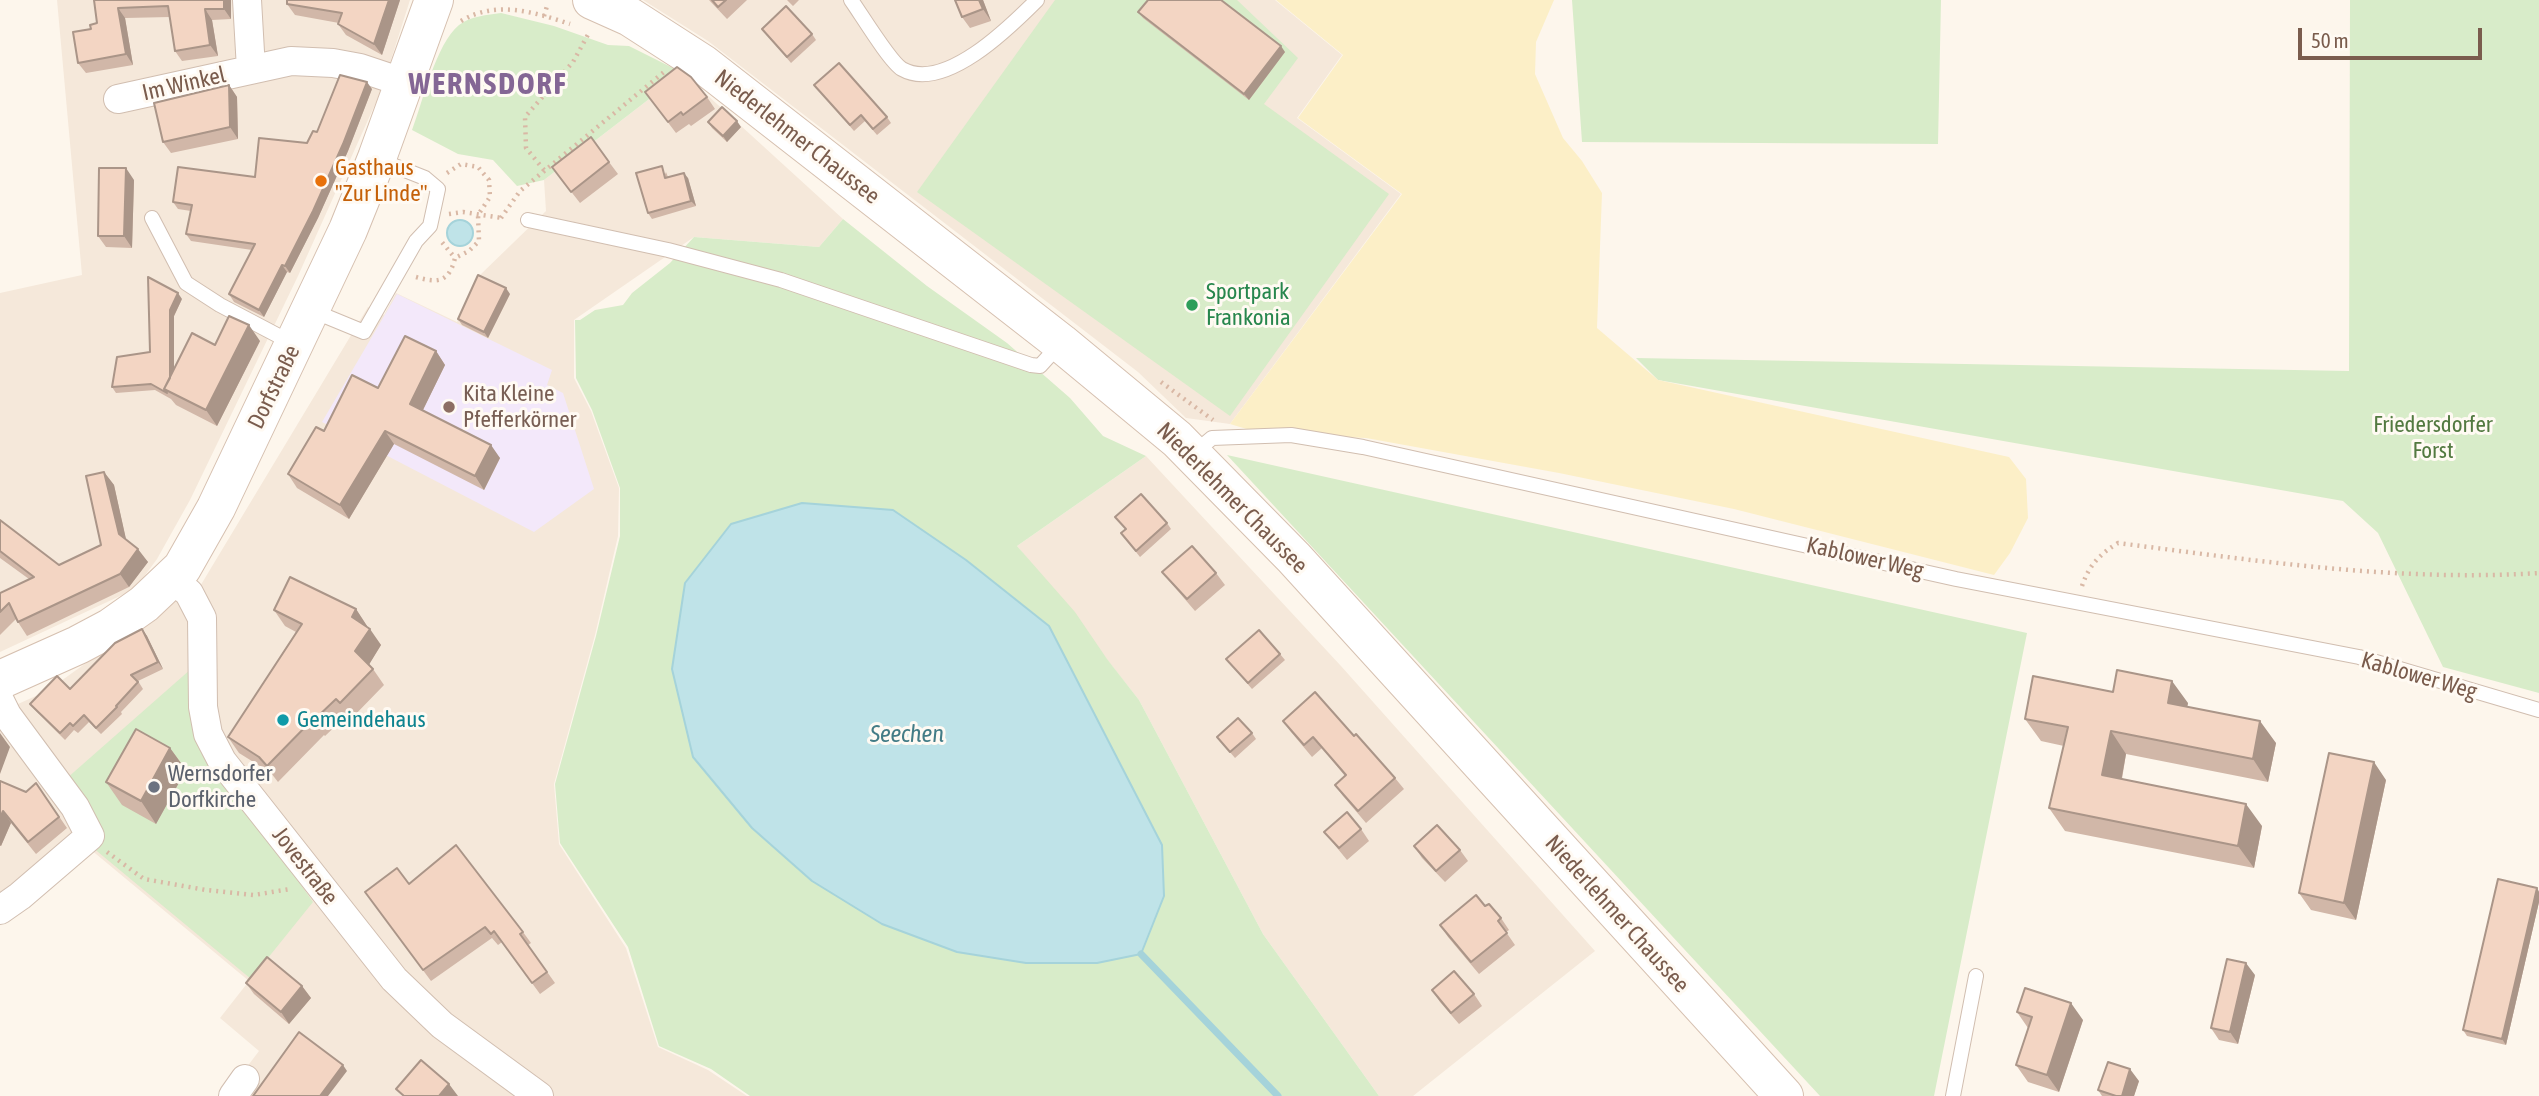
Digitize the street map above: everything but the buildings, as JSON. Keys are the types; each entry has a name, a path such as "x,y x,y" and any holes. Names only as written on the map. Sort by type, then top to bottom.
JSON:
{"main road":[{"name":"Dorfstraße","path":"0,680 110,628 173,579 189,556 216,508 295,344 327,316 348,230 386,162 405,83 445,12"},
{"name":"Niederlehmer Chaussee","path":"611,16 703,64 1061,343 1193,455 1294,558 1784,1096"}],"street":[{"name":"Im Winkel","path":"247,0 251,69"},
{"name":"Im Winkel","path":"118,99 291,61 333,63 360,68 405,83"},
{"name":"Jovestraße","path":"173,579 189,593 202,618 203,707 208,734 222,761 403,988 442,1025 539,1096"},
{"path":"0,701 7,715 75,807 90,836 0,910"}],"lane":[{"path":"851,0 899,68 917,75 936,71 973,56 1001,36 1038,0"},
{"path":"327,316 364,332 416,241 430,226 438,189 425,177 386,162"},
{"path":"152,218 186,283 295,344"},
{"path":"528,220 668,250 781,280 1031,365 1040,366 1061,343"},
{"name":"Kablower Weg","path":"1193,455 1212,438 1291,435 1363,447 2076,603 2359,657 2426,679 2539,710"},
{"path":"1953,1096 1976,976"}],"path":[{"path":"544,16 547,6"},
{"path":"445,12 478,12 501,8 544,16 611,16"},
{"path":"544,170 526,148 525,117 611,16"},
{"path":"501,218 520,191 668,69"},
{"path":"438,189 446,173 461,164 478,167 489,180 490,197 478,215 479,241 469,251 455,258"},
{"path":"435,210 451,215 463,212 528,220"},
{"path":"416,241 426,239 442,242 455,258"},
{"path":"400,270 431,281 443,279 452,271 455,258"},
{"path":"2076,603 2087,570 2101,553 2118,543 2299,567 2417,573 2539,573"},
{"path":"90,836 144,879 254,895 319,885"}],"shaded area":[{"path":"57,0 410,0 381,91 298,276 190,500 157,559 135,589 0,652 0,293 82,275"},
{"name":"Sportpark Frankonia","path":"643,0 1275,0 1342,55 1297,118 1401,194 1230,424 1186,418 1138,372 708,41"},
{"path":"683,73 843,219 819,247 694,237 574,320 574,378 591,411 619,488 618,536 595,635 554,784 559,844 626,948 658,1047 708,1070 747,1096 225,1096 259,1051 220,1018 249,981 90,849 0,920 0,712 47,691 164,607 199,588 368,307 384,315 396,293 457,322 479,276 546,211 544,180"},
{"name":"Kita Kleine Pfefferkörner","path":"397,294 552,370 547,385 563,393 594,489 534,532 322,422"},
{"path":"1146,456 1341,666 1595,951 1413,1096 1379,1096 1263,934 1139,700 1017,546"}],"green space":[{"name":"Sportpark Frankonia","path":"1055,0 1237,0 1298,58 1264,104 1389,194 1230,416 917,192"},
{"path":"1572,0 1941,0 1938,144 1582,142"},
{"name":"Friedersdorfer Forst","path":"2350,0 2539,0 2539,693 2443,667 2378,533 2343,501 1658,380 1636,358 2349,371"},
{"path":"501,13 554,26 608,45 629,46 683,73 544,180 517,186 493,160 458,154 412,130 437,59 451,34 459,25 469,20"},
{"path":"843,219 927,286 1007,343 1070,398 1103,436 1146,456 1017,546 1075,612 1139,700 1263,934 1379,1096 750,1096 711,1069 659,1046 628,947 560,843 555,784 596,636 620,536 620,488 592,410 576,378 575,320 580,320 595,310 623,305 632,293 670,263 694,237 819,247","holes":["1049,626 1162,845 957,952 882,924 812,881 752,828 693,757 672,669"]},
{"path":"1227,455 2027,633 1934,1096 1820,1096"},
{"path":"191,669 188,697 194,733 313,902 251,979 92,847 66,779"}],"sand":[{"path":"1276,0 1554,0 1536,42 1535,74 1563,138 1582,161 1602,193 1597,328 1658,380 2009,457 2026,479 2028,518 2010,553 1994,575 1734,509 1559,473 1366,438 1260,433 1230,424 1402,194 1298,118 1343,55"}],"water":[{"path":"460,220 469,224 473,233 469,242 460,246 451,242 447,233 451,224"},
{"name":"Seechen","path":"802,503 893,510 966,560 1049,626 1162,845 1164,896 1141,954 1097,963 1026,963 957,952 882,924 812,881 752,828 693,757 672,669 685,583 731,524"}],"waterway":[{"path":"1141,954 1278,1096"}],"place":[{"name":"Gasthaus \"Zur Linde\"","path":"321,181"},
{"name":"Sportpark Frankonia","path":"1192,305"},
{"name":"Kita Kleine Pfefferkörner","path":"449,407"},
{"name":"Gemeindehaus","path":"283,720"},
{"name":"Wernsdorfer Dorfkirche","path":"154,787"}],"district":[{"name":"WERNSDORF","path":"488,85"}]}
